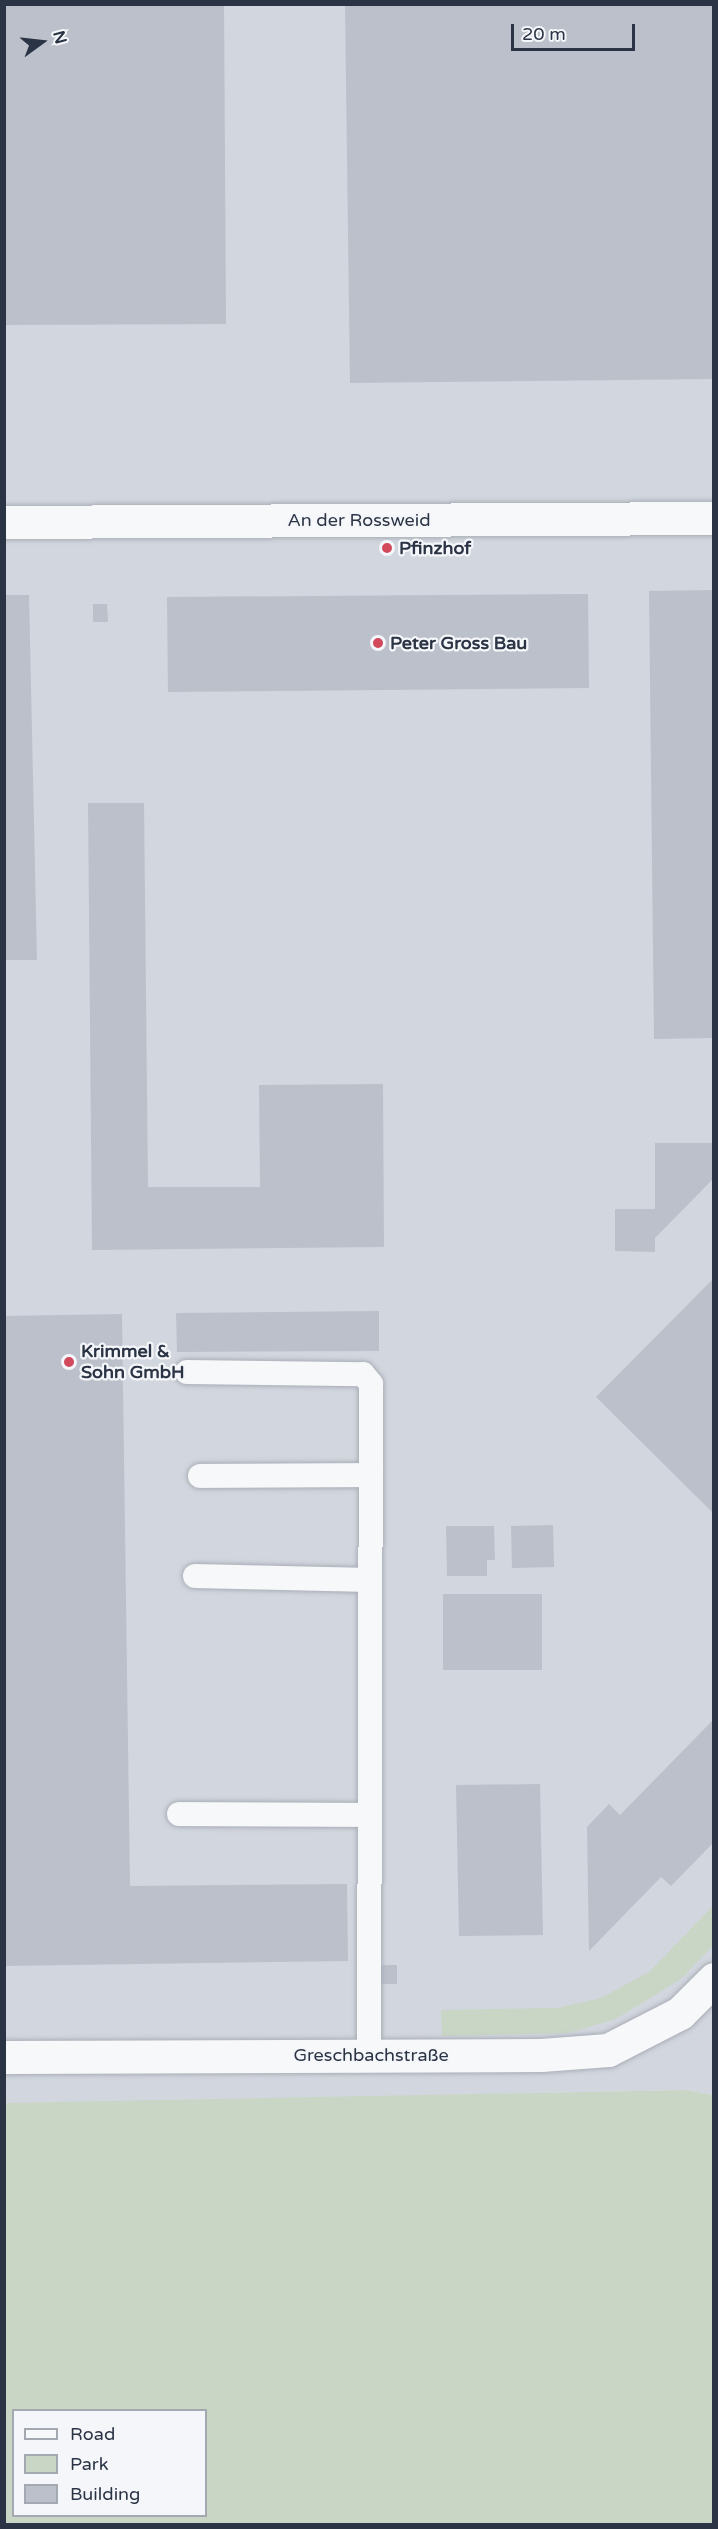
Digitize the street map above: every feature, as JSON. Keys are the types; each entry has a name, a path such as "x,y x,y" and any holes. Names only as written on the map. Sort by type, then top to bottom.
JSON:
{"street":[{"name":"An der Rossweid","path":"4,522 714,518"},
{"name":"Greschbachstraße","path":"4,2056 542,2055 608,2050 680,2013 714,1979"}],"lane":[{"path":"187,1372 363,1374 371,1384 369,2054"},
{"path":"200,1476 370,1475"},
{"path":"195,1576 370,1580"},
{"path":"179,1814 369,1815"}],"shaded area":[{"path":"4,5 713,5 713,2095 687,2090 5,2104"}],"green space":[{"path":"713,1906 713,1946 681,1979 616,2019 568,2033 442,2036 441,2010 557,2008 601,1998 649,1972"},
{"path":"687,2090 713,2095 713,2524 5,2524 5,2103"}],"building":[{"path":"4,4 224,4 226,324 4,325"},
{"path":"345,4 714,4 714,379 350,383"},
{"path":"714,590 714,1038 654,1039 649,591"},
{"name":"Peter Gross Bau","path":"588,594 589,688 168,692 167,597"},
{"path":"4,595 29,595 37,960 4,960"},
{"path":"93,604 107,604 108,622 93,622"},
{"path":"88,803 144,803 148,1187 260,1187 259,1085 383,1084 384,1247 92,1250"},
{"path":"655,1143 714,1143 714,1178 655,1238 655,1252 615,1251 615,1209 655,1209"},
{"path":"714,1278 714,1514 596,1397"},
{"path":"379,1311 379,1351 177,1352 176,1313"},
{"path":"122,1314 130,1886 347,1884 348,1961 4,1966 4,1316"},
{"path":"553,1525 554,1567 512,1568 511,1526"},
{"path":"446,1526 494,1526 495,1560 487,1560 487,1576 447,1576"},
{"path":"443,1594 542,1594 542,1670 443,1670"},
{"path":"714,1719 714,1842 671,1886 661,1877 589,1951 587,1827 609,1804 620,1815"},
{"path":"540,1784 543,1935 459,1936 456,1785"},
{"path":"381,1965 397,1965 397,1984 381,1984"}],"place":[{"name":"Pfinzhof","path":"387,548"},
{"name":"Peter Gross Bau","path":"378,643"},
{"name":"Krimmel & Sohn GmbH","path":"69,1362"}]}
